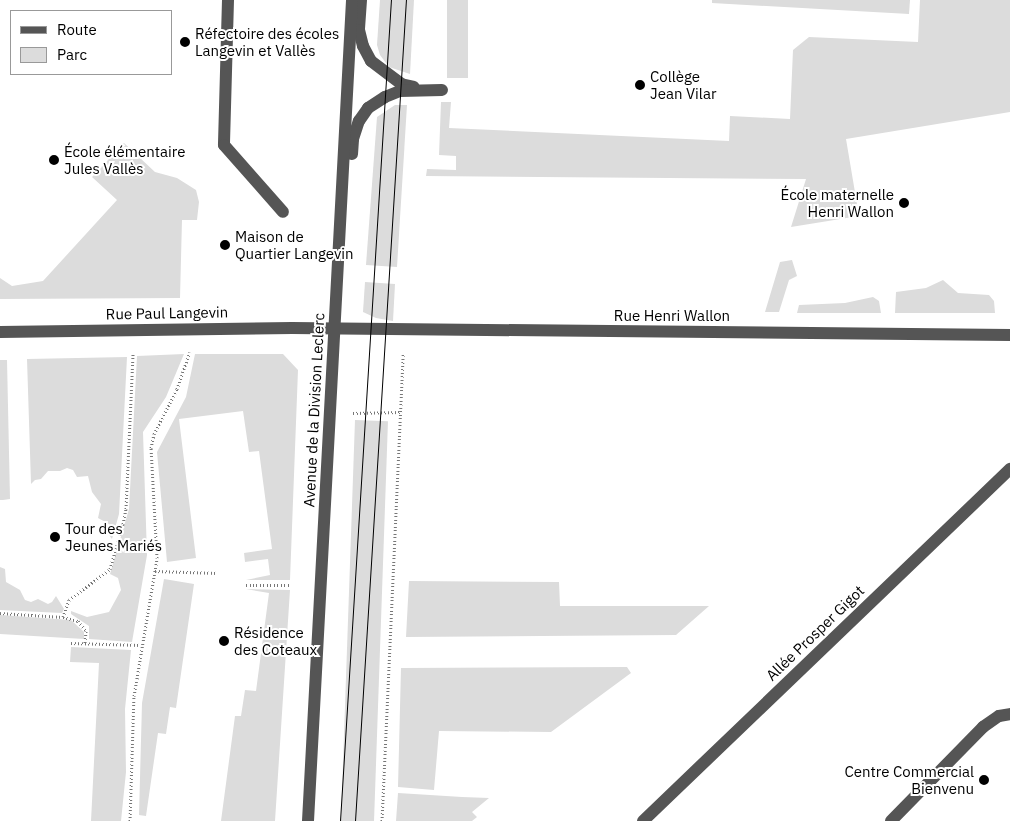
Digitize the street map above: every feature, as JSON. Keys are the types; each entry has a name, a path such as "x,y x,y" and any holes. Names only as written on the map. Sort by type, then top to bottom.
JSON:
{"street":[{"path":"228,0 224,145 283,212"},
{"name":"Avenue de la Division Leclerc","path":"308,821 352,0"},
{"path":"361,0 360,30 364,46 371,61 386,75 401,84 424,89"},
{"path":"341,205 350,190 353,139 359,120 368,108 385,97 400,91 442,90"},
{"name":"Rue Paul Langevin","path":"0,332 134,329 334,329"},
{"name":"Rue Henri Wallon","path":"334,329 1010,335"},
{"name":"Allée Prosper Gigot","path":"643,821 1010,469"},
{"path":"891,821 983,727 999,716 1010,714"}],"path":[{"path":"62,617 68,600 110,569 123,524 126,509 134,329"},
{"path":"130,821 134,696 157,558 151,448 154,434 168,410 189,358 192,329"},
{"path":"382,821 403,351 414,331"},
{"path":"330,413 401,412"},
{"path":"155,570 218,573"},
{"path":"246,585 290,585"},
{"path":"0,613 62,617 78,621 86,631 85,643"},
{"path":"71,642 141,645"}],"green space":[{"path":"380,0 414,0 410,74 389,67 380,55 377,45"},
{"path":"447,0 468,0 468,78 447,78"},
{"path":"712,0 910,0 909,14 712,3"},
{"path":"920,0 1010,0 1010,112 846,139 859,216 791,227 806,179 426,176 427,169 456,170 456,156 439,155 441,102 451,102 449,128 729,141 730,116 790,119 793,50 809,37 918,42"},
{"path":"395,105 407,105 397,267 366,265 377,117"},
{"path":"124,143 155,172 177,178 196,190 199,202 197,220 182,220 180,298 0,299 0,278 12,286 43,281 117,200 92,177"},
{"path":"792,260 797,276 789,280 779,312 765,312 780,262"},
{"path":"943,280 958,293 989,295 994,301 995,313 895,313 896,292 926,288"},
{"path":"365,282 395,284 393,321 376,318 363,312"},
{"path":"873,297 879,301 881,313 797,313 799,305 845,303"},
{"path":"184,354 166,397 143,432 147,555 132,642 89,639 89,626 71,614 71,611 87,617 109,612 121,590 118,578 110,574 129,509 137,356"},
{"path":"195,354 283,354 298,370 290,580 246,580 270,575 268,559 245,562 244,553 272,549 259,451 249,452 243,411 179,419 196,558 167,562 157,452 186,397"},
{"path":"127,357 119,514 112,539 109,535 109,524 98,518 101,504 92,492 88,476 77,477 73,470 67,468 60,471 48,471 41,479 35,480 31,484 27,359"},
{"path":"0,360 7,360 10,499 3,500 0,500"},
{"path":"355,420 388,421 374,821 341,821"},
{"path":"0,567 5,569 6,582 20,590 25,600 31,602 38,599 48,604 56,596 64,609 62,613 0,610"},
{"path":"164,579 194,584 176,708 170,707 166,734 158,733 146,816 139,815 142,703"},
{"path":"409,581 559,582 560,606 709,606 676,635 406,637"},
{"path":"246,589 290,590 275,821 221,821 235,716 241,716 245,690 256,691 269,593"},
{"path":"0,615 71,620 84,632 84,639 0,634"},
{"path":"71,647 131,650 125,709 126,772 121,821 91,821 99,663 70,662"},
{"path":"627,667 631,673 551,732 439,731 434,790 398,787 401,668"},
{"path":"398,793 489,798 472,812 477,817 472,821 396,821"}],"tram line":[{"path":"340,821 391,0"},
{"path":"355,821 406,0"}],"place":[{"name":"Réfectoire des écoles Langevin et Vallès","path":"185,42"},
{"name":"Collège Jean Vilar","path":"640,85"},
{"name":"École élémentaire Jules Vallès","path":"54,160"},
{"name":"École maternelle Henri Wallon","path":"904,203"},
{"name":"Maison de Quartier Langevin","path":"225,245"},
{"name":"Tour des Jeunes Mariés","path":"55,537"},
{"name":"Résidence des Coteaux","path":"224,641"},
{"name":"Centre Commercial Bienvenu","path":"984,780"}]}
